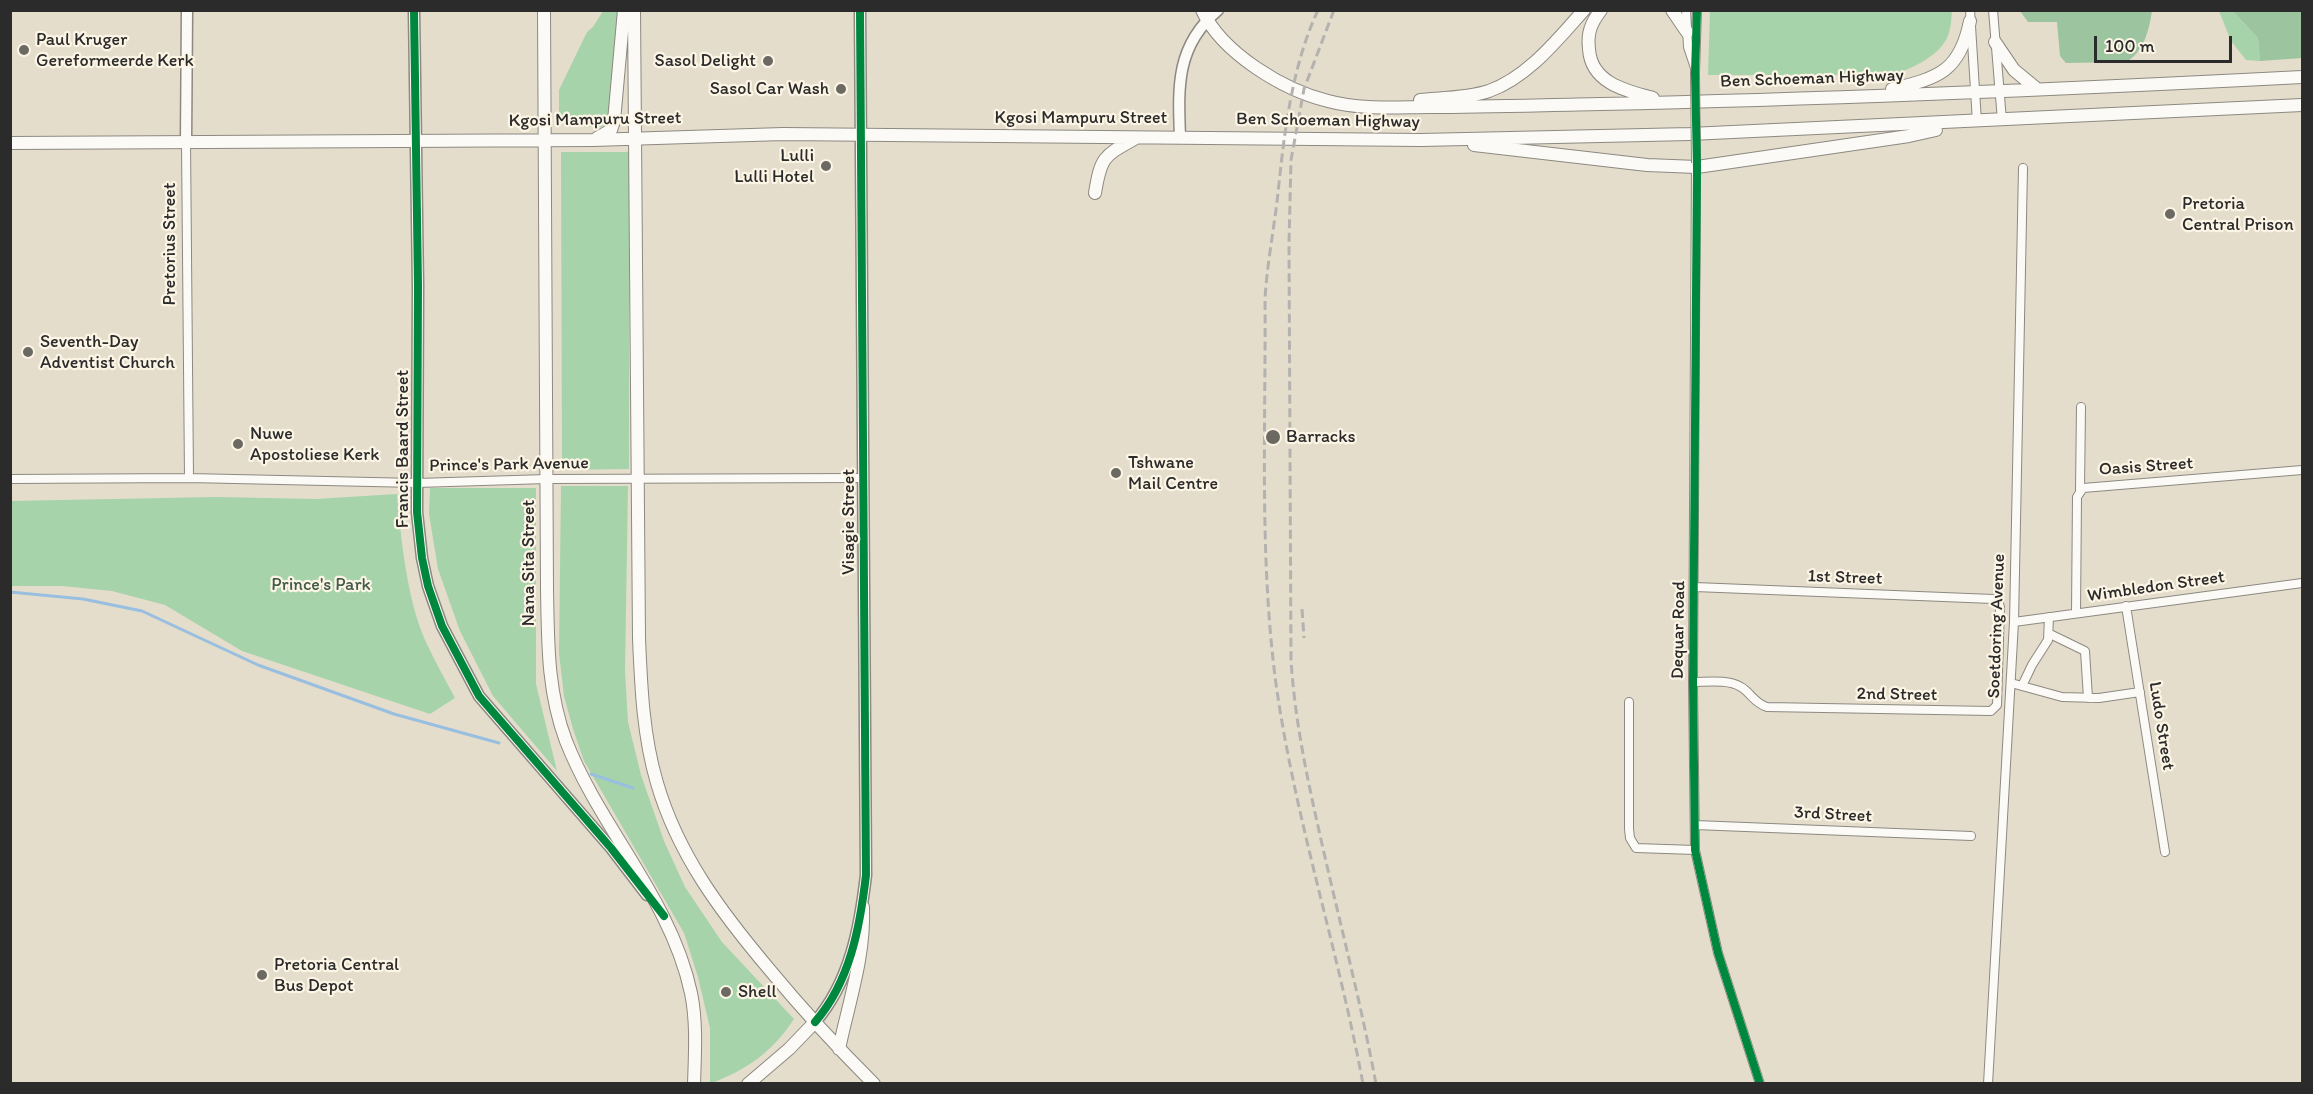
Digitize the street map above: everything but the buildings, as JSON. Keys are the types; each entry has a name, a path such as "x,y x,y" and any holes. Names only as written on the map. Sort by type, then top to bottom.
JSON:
{"main road":[{"name":"Nana Sita Street","path":"544,10 548,662 558,715 566,741 607,820 664,916 684,969 691,994 695,1031 694,1083"},
{"path":"593,140 607,134 613,126 624,10"},
{"path":"634,10 639,638 647,738 657,782 681,848 702,882 731,924 839,1049 874,1083"},
{"path":"1347,106 1434,99 1489,91 1509,82 1523,72 1584,10"},
{"path":"1601,10 1591,24 1588,40 1589,56 1597,73 1608,83 1625,91 1656,99 1689,102"},
{"path":"1672,10 1687,32"},
{"name":"Ben Schoeman Highway","path":"1204,15 1236,52 1257,70 1324,101 1347,106 1450,107 1689,102 2302,77"},
{"path":"1867,95 1904,87 1948,68 1963,50 1970,16"},
{"path":"1995,42 2014,70 2037,88"},
{"name":"Ben Schoeman Highway","path":"1180,137 1438,140 1689,135 2302,105"},
{"path":"1438,140 1647,165 1696,165 1909,136 1972,122"},
{"name":"Kgosi Mampuru Street","path":"10,143 593,140 860,135 1180,137"},
{"path":"1095,193 1100,166 1106,156 1137,137"},
{"path":"839,1049 855,986 863,931 863,907"},
{"path":"748,1083 789,1049 815,1022"}],"street":[{"name":"Pretorius Street","path":"187,10 189,478"},
{"name":"Francis Baard Street","path":"414,10 417,483 419,539 428,586 442,626 466,675 485,704 611,848 664,916"},
{"name":"Visagie Street","path":"815,1022 823,1014 848,965 863,907 866,875 860,10"},
{"path":"1180,137 1179,99 1183,62 1204,15 1218,10"},
{"path":"1686,10 1689,52 1695,71"},
{"path":"1695,71 1697,10"},
{"path":"1993,10 2002,121"},
{"path":"1970,16 1975,91 1972,122"},
{"name":"Dequar Road","path":"1695,71 1693,682 1695,850 1718,952 1760,1083"},
{"name":"Soetdoring Avenue","path":"1988,1083 2014,622 2023,168"},
{"path":"2080,490 2081,407"},
{"name":"Oasis Street","path":"2076,613 2077,497 2080,490 2090,486 2302,470"},
{"name":"Prince's Park Avenue","path":"10,479 189,478 417,483 547,479 863,478"},
{"name":"Wimbledon Street","path":"2014,622 2302,583"},
{"name":"1st Street","path":"1695,587 1993,599"},
{"name":"2nd Street","path":"1693,682 1731,683 1739,686 1752,699 1767,707 1991,711 1997,705 2000,607 1998,601 1993,599"},
{"name":"Ludo Street","path":"2126,606 2165,852"},
{"path":"2022,687 2050,634 2049,617"},
{"path":"2050,634 2085,651 2088,698"},
{"path":"2011,683 2062,697 2088,698 2140,692"},
{"path":"1629,702 1629,829 1632,844 1636,848 1695,850"},
{"name":"3rd Street","path":"1695,825 1971,836"}],"green space":[{"path":"1710,10 1952,11 1948,36 1939,49 1921,63 1892,75 1708,75"},
{"path":"603,11 620,11 608,120 606,125 601,127 565,126 559,118 559,90 587,32"},
{"path":"2020,11 2152,11 2147,33 2141,46 2126,62 2066,63 2060,56 2057,22 2028,22"},
{"path":"2219,11 2233,11 2258,38 2260,61 2246,60 2231,41"},
{"path":"2233,11 2302,11 2302,58 2260,61 2258,38"},
{"path":"561,152 629,152 629,469 562,470"},
{"path":"561,486 628,486 625,671 628,722 641,775 664,841 685,887 722,942 794,1019 777,1041 758,1058 737,1072 712,1083 710,1083 710,1028 698,977 684,933 584,761 564,696 559,653"},
{"path":"430,488 536,488 536,684 557,771 493,696 460,631 438,569 429,514"},
{"name":"Prince's Park","path":"397,494 409,588 419,624 455,698 430,714 242,651 165,605 112,591 62,586 11,586 11,501 216,497 316,499"}],"waterway":[{"path":"10,592 83,599 142,611 258,665 394,714 499,743"},
{"path":"591,774 633,788"}],"railway":[{"path":"1318,10 1308,33 1290,104 1266,286 1265,539 1267,588 1276,684 1284,734 1363,1084"},
{"path":"1334,10 1304,89 1291,160 1289,243 1291,660 1307,775 1376,1084"},
{"path":"1302,609 1304,638"}],"cycle path":[{"path":"414,10 418,286 417,512 422,558 428,586 442,626 479,696 611,848 664,916"},
{"path":"815,1022 827,1006 845,972 856,934 866,875 860,10"},
{"path":"1697,10 1693,682 1695,850 1718,953 1760,1084"}],"place":[{"name":"Paul Kruger Gereformeerde Kerk","path":"24,50"},
{"name":"Sasol Delight","path":"768,61"},
{"name":"Sasol Car Wash","path":"841,89"},
{"name":"Lulli Lulli Hotel","path":"826,166"},
{"name":"Pretoria Central Prison","path":"2170,214"},
{"name":"Seventh-Day Adventist Church","path":"28,352"},
{"name":"Barracks","path":"1273,437"},
{"name":"Nuwe Apostoliese Kerk","path":"238,444"},
{"name":"Tshwane Mail Centre","path":"1116,473"},
{"name":"Pretoria Central Bus Depot","path":"262,975"},
{"name":"Shell","path":"726,992"}]}
